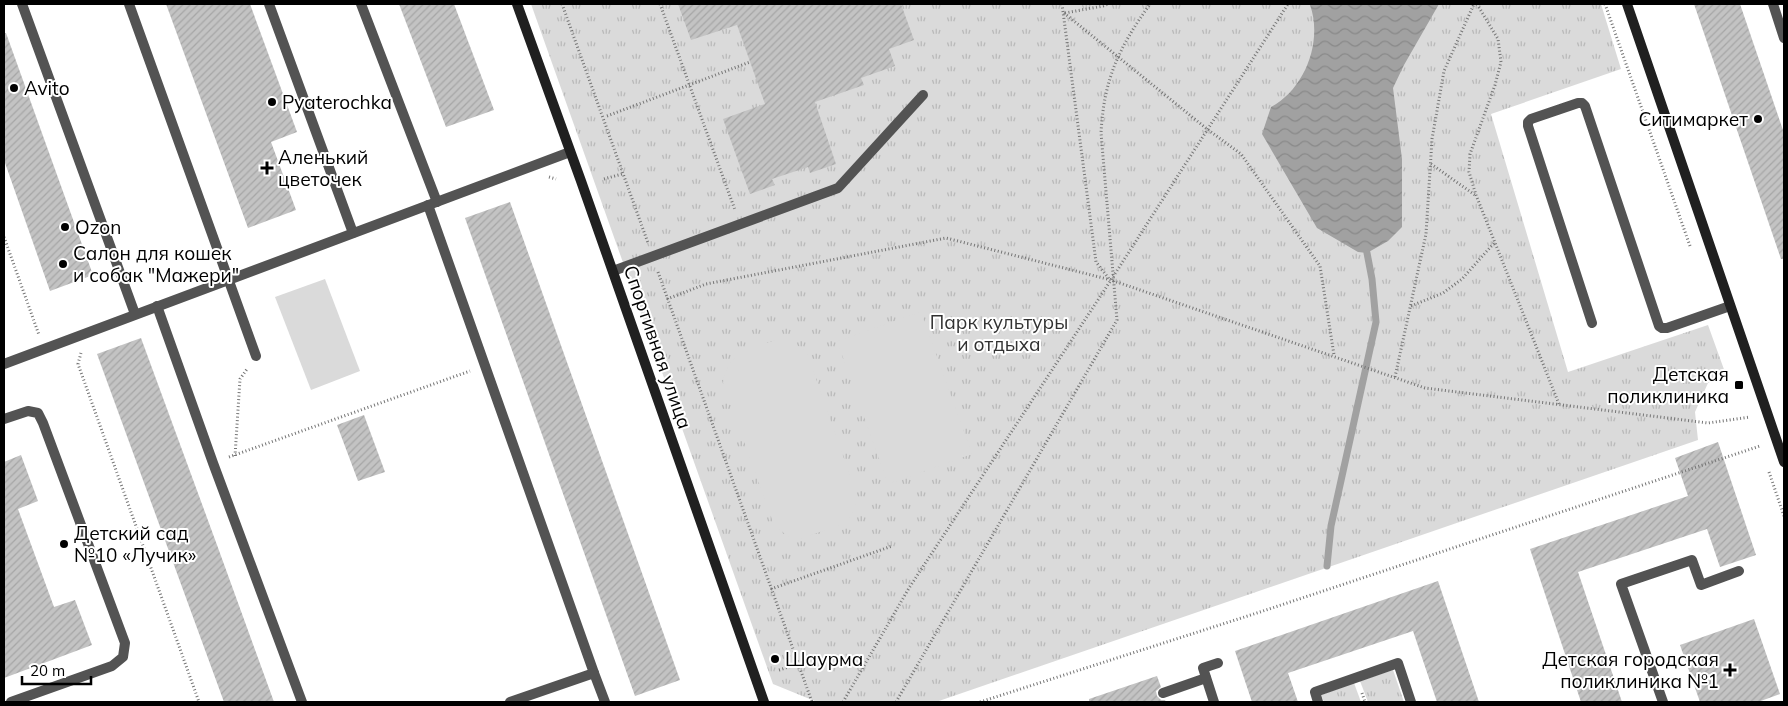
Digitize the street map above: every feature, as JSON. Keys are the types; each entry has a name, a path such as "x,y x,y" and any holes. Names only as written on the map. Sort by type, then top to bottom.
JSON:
{"street":[{"name":"Спортивная улица","path":"517,4 764,702"},
{"path":"1627,4 1784,462"}],"lane":[{"path":"22,4 134,314"},
{"path":"129,4 256,356"},
{"path":"269,4 354,233"},
{"path":"361,4 432,204 485,366 605,702"},
{"path":"1776,4 1784,38"},
{"path":"613,271 838,188 924,95"},
{"path":"1592,322 1528,126 1528,122 1531,119 1578,103 1582,103 1585,106 1659,326 1667,328 1730,306"},
{"path":"4,364 570,152"},
{"path":"157,306 302,702"},
{"path":"4,419 28,411 38,413 125,643 123,657 112,666 11,702"},
{"path":"1663,702 1621,584 1692,560 1701,585 1739,571"},
{"path":"1214,702 1203,668 1218,663"},
{"path":"1318,702 1315,692 1398,663 1412,702"},
{"path":"510,702 594,672"},
{"path":"1163,693 1206,678"}],"path":[{"path":"562,4 812,702"},
{"path":"660,4 740,224"},
{"path":"1062,4 1096,262 1112,281"},
{"path":"1064,13 1108,4"},
{"path":"896,702 1117,320 1100,133 1105,92 1118,56 1134,26 1150,4"},
{"path":"1113,276 1288,4"},
{"path":"1394,376 1426,234 1432,139 1444,71 1475,4"},
{"path":"1475,4 1498,39 1501,62 1495,85 1470,154 1470,172 1476,195 1559,404"},
{"path":"1064,13 1207,129 1241,154 1320,266 1334,355"},
{"path":"607,116 750,62"},
{"path":"1431,164 1476,195"},
{"path":"604,179 622,174"},
{"path":"4,237 44,350"},
{"path":"667,299 706,284 946,238 1112,281 1334,355 1425,388 1708,423 1750,417"},
{"path":"1410,306 1443,293 1462,280 1495,242"},
{"path":"843,702 909,588 1112,281"},
{"path":"86,333 78,364 199,702"},
{"path":"234,456 240,379 256,356"},
{"path":"213,463 485,366"},
{"path":"980,702 1260,612 1760,446"},
{"path":"771,588 892,546"},
{"path":"779,670 798,664"}],"green space":[{"name":"Парк культуры и отдыха","path":"531,4 1601,4 1621,69 1491,114 1568,372 1708,325 1726,375 1708,383 1695,412 1698,440 936,702 817,702 773,684"},
{"path":"325,279 360,371 311,390 275,297"},
{"path":"921,312 972,454 888,484 837,341"},
{"path":"778,339 794,344 807,353 856,493 854,510 846,521 801,539 795,539 788,535 773,522 723,383 730,364 736,357 750,349"},
{"path":"1393,670 1404,702 1368,702 1360,681"},
{"path":"1354,683 1361,702 1324,702 1321,695"}],"water":[{"path":"1311,4 1439,4 1393,88 1402,159 1402,227 1388,241 1367,253 1358,252 1317,228 1262,134 1271,107 1293,89 1308,63 1314,34"}],"building":[{"path":"166,4 250,4 297,132 271,142 296,210 248,228"},
{"path":"399,4 454,4 494,110 446,127"},
{"path":"678,4 901,4 914,40 889,49 895,66 861,78 864,85 815,102 836,164 810,173 808,167 772,179 775,185 750,194 723,119 765,104 737,25 691,40"},
{"path":"1694,4 1740,4 1784,133 1784,259 1781,259"},
{"path":"4,33 6,33 93,275 50,291 4,160"},
{"path":"510,202 680,680 635,696 465,218"},
{"path":"141,338 274,702 224,702 97,354"},
{"path":"364,415 385,472 358,481 337,425"},
{"path":"1718,442 1756,555 1720,567 1707,529 1578,572 1622,702 1581,702 1530,549 1688,496 1675,458"},
{"path":"21,455 38,501 18,509 54,607 75,600 92,645 4,678 4,462"},
{"path":"1438,581 1479,702 1437,702 1413,631 1288,673 1298,702 1252,702 1235,651"},
{"name":"Детская городская поликлиника №1","path":"1754,619 1780,694 1758,702 1700,702 1680,645"},
{"path":"1157,676 1161,687 1156,691 1157,696 1166,702 1089,702 1089,699"}],"waterway":[{"path":"1327,566 1331,526 1376,322 1372,279 1367,253"}],"place":[{"name":"Avito","path":"14,88"},
{"name":"Pyaterochka","path":"272,102"},
{"name":"Ситимаркет","path":"1758,119"},
{"name":"Аленький цветочек","path":"267,168"},
{"name":"Ozon","path":"65,227"},
{"name":"Салон для кошек и собак \"Мажери\"","path":"63,264"},
{"name":"Детская поликлиника","path":"1739,385"},
{"name":"Детский сад №10 «Лучик»","path":"64,544"},
{"name":"Шаурма","path":"775,659"},
{"name":"Детская городская поликлиника №1","path":"1730,670"}]}
